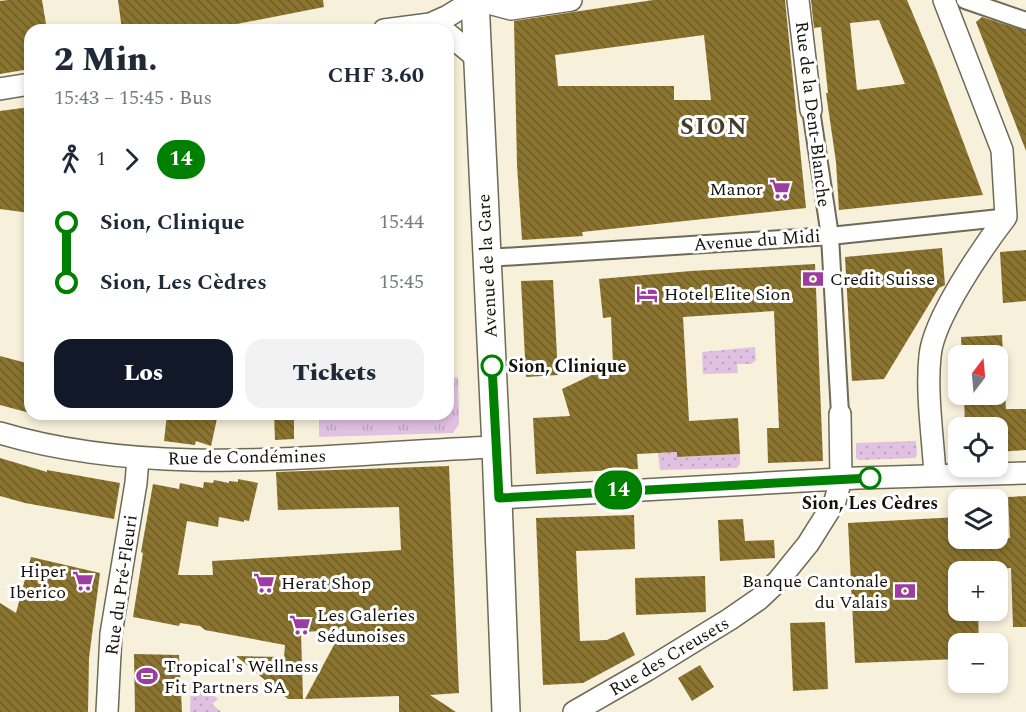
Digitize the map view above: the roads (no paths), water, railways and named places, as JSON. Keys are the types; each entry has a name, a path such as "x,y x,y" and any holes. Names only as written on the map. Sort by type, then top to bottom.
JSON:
{"street":[{"path":"443,24 448,16 475,0 511,9 571,0"},
{"name":"Avenue de la Gare","path":"475,0 499,498 506,712"},
{"name":"Rue de la Dent-Blanche","path":"798,0 810,110 830,236 840,414 841,479"},
{"path":"935,475 930,380 933,340 938,326 980,252 1011,217 1002,150 944,0"},
{"path":"965,0 1026,21"},
{"path":"454,40 477,58"},
{"path":"0,88 24,85"},
{"name":"Avenue du Midi","path":"487,258 830,236 1011,217"},
{"name":"Rue de Condémines","path":"0,433 36,444 138,458 265,458 496,447"},
{"name":"Rue du Pré-Fleuri","path":"108,712 111,634 136,483 138,458"},
{"path":"499,498 841,479 1026,472"},
{"name":"Rue des Creusets","path":"574,712 647,670 759,599 778,581 808,544 835,501 841,479"}],"place":[{"name":"Manor","path":"780,189"},
{"name":"Credit Suisse","path":"813,279"},
{"name":"Hotel Elite Sion","path":"647,294"},
{"name":"Sion, Clinique","path":"492,366"},
{"name":"Sion, Les Cèdres","path":"870,478"},
{"name":"Hiper Iberico","path":"83,581"},
{"name":"Herat Shop","path":"264,583"},
{"name":"Banque Cantonale du Valais","path":"905,591"},
{"name":"Les Galeries Sédunoises","path":"300,625"},
{"name":"Tropical's Wellness Fit Partners SA","path":"147,676"}],"district":[{"name":"SION","path":"714,126"}]}
